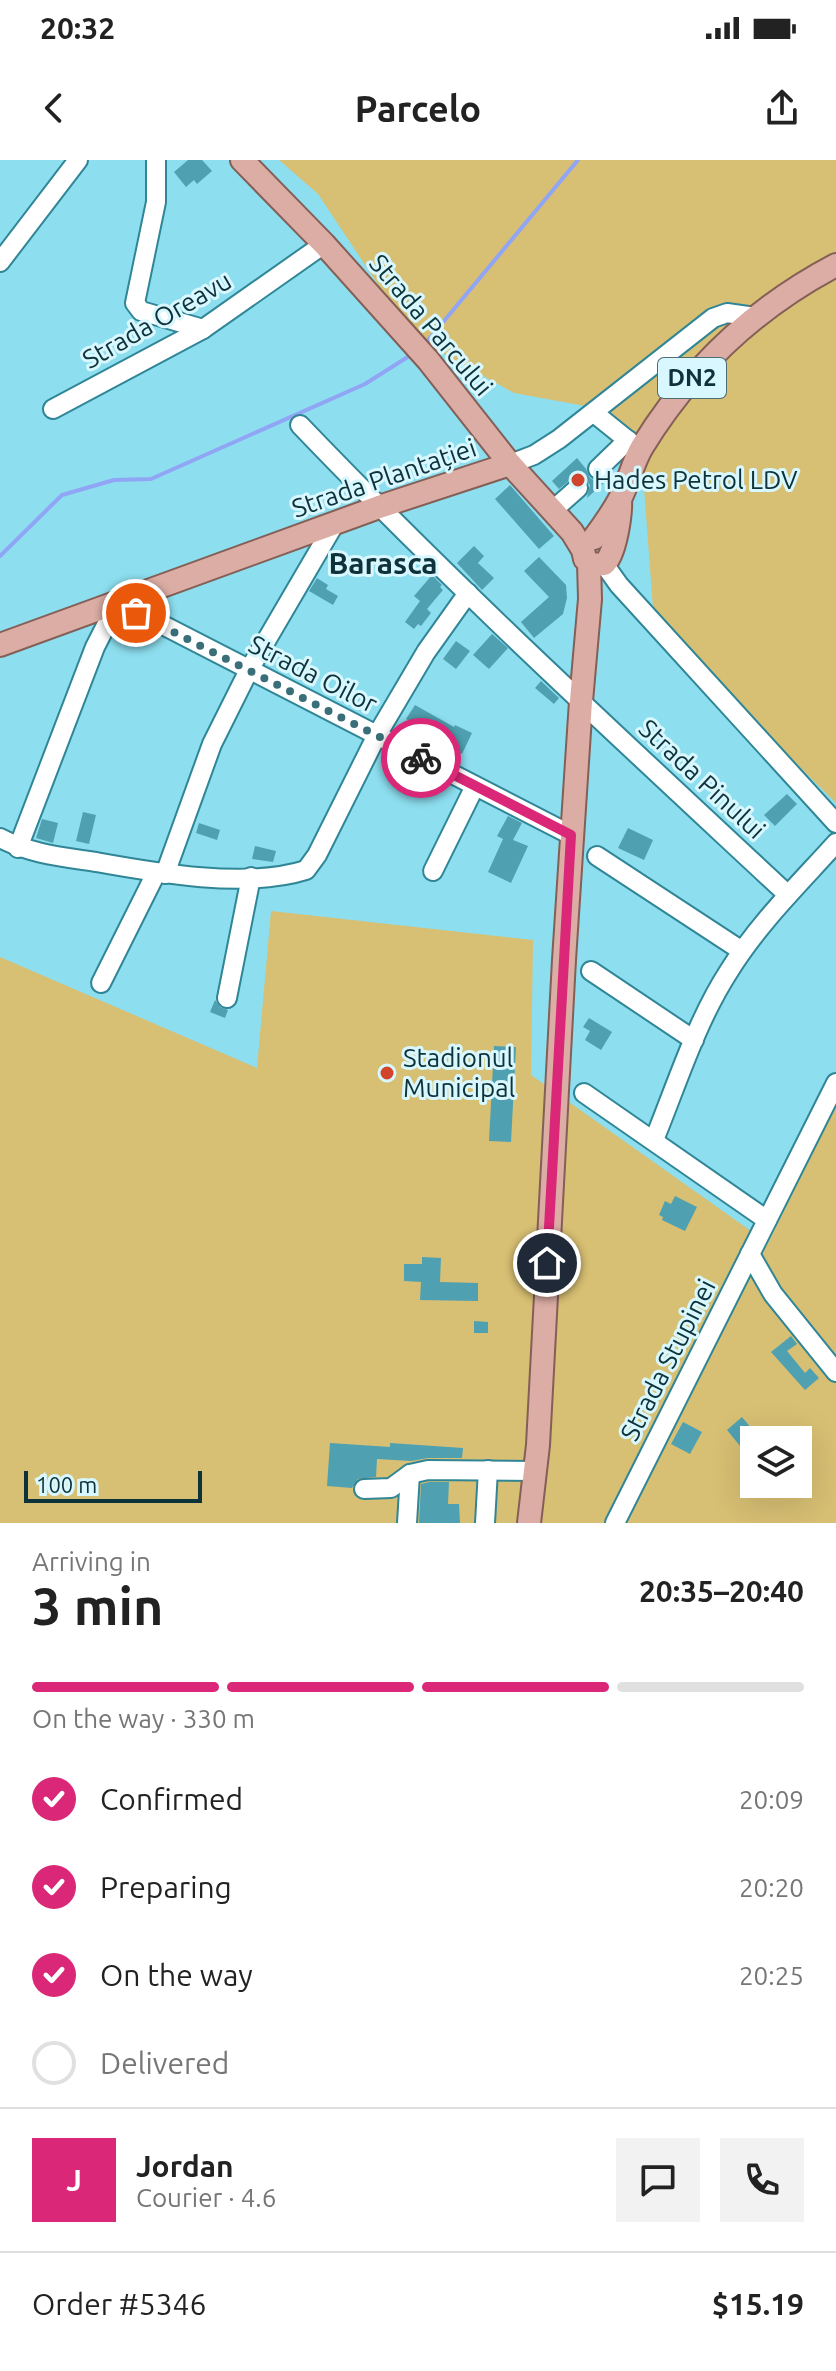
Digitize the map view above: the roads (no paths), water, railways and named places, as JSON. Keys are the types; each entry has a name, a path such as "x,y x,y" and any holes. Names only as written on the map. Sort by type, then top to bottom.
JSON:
{"main road":[{"name":"Strada Parcului","path":"242,160 407,336 510,464 552,511 593,550"},
{"name":"DN2","path":"529,1523 536,1471 571,835 593,550 620,499 634,445 718,350 755,317 789,292 836,265"},
{"name":"Strada Plantației","path":"0,645 379,507 510,464"}],"street":[{"path":"0,262 78,160"},
{"path":"156,160 156,202 135,303 141,311 203,329"},
{"name":"Strada Oreavu","path":"53,409 203,329 324,244"},
{"name":"Strada Plantației","path":"510,464 547,447 713,318 727,313 755,317"},
{"path":"594,413 634,445 598,469"},
{"name":"Strada Pinului","path":"300,425 468,593 788,895"},
{"path":"552,511 578,488"},
{"path":"101,983 161,873 202,769 249,670 335,523"},
{"name":"Strada Parcului","path":"593,550 619,585 836,823"},
{"path":"0,838 18,848 161,873 251,877 295,873 310,867 377,735 426,652 468,593"},
{"path":"18,848 95,647 118,602"},
{"name":"Strada Oilor","path":"118,602 571,835"},
{"path":"433,871 475,786"},
{"path":"654,1140 716,993 742,951 836,843"},
{"path":"597,856 742,951"},
{"path":"227,998 251,877"},
{"path":"591,971 694,1040"},
{"name":"Strada Stupinei","path":"615,1523 836,1083"},
{"path":"584,1093 767,1220"},
{"path":"750,1254 773,1294 836,1372"},
{"path":"364,1489 397,1486 410,1474 428,1470 536,1471"},
{"path":"485,1523 488,1470"},
{"path":"407,1523 410,1474"}],"waterway":[{"path":"424,345 578,160"},
{"path":"0,556 62,495 114,480 151,479 365,384 414,353"}],"place":[{"name":"Hades Petrol LDV","path":"578,480"},
{"name":"Stadionul Municipal","path":"387,1073"}],"district":[{"name":"Barasca","path":"383,564"}]}
